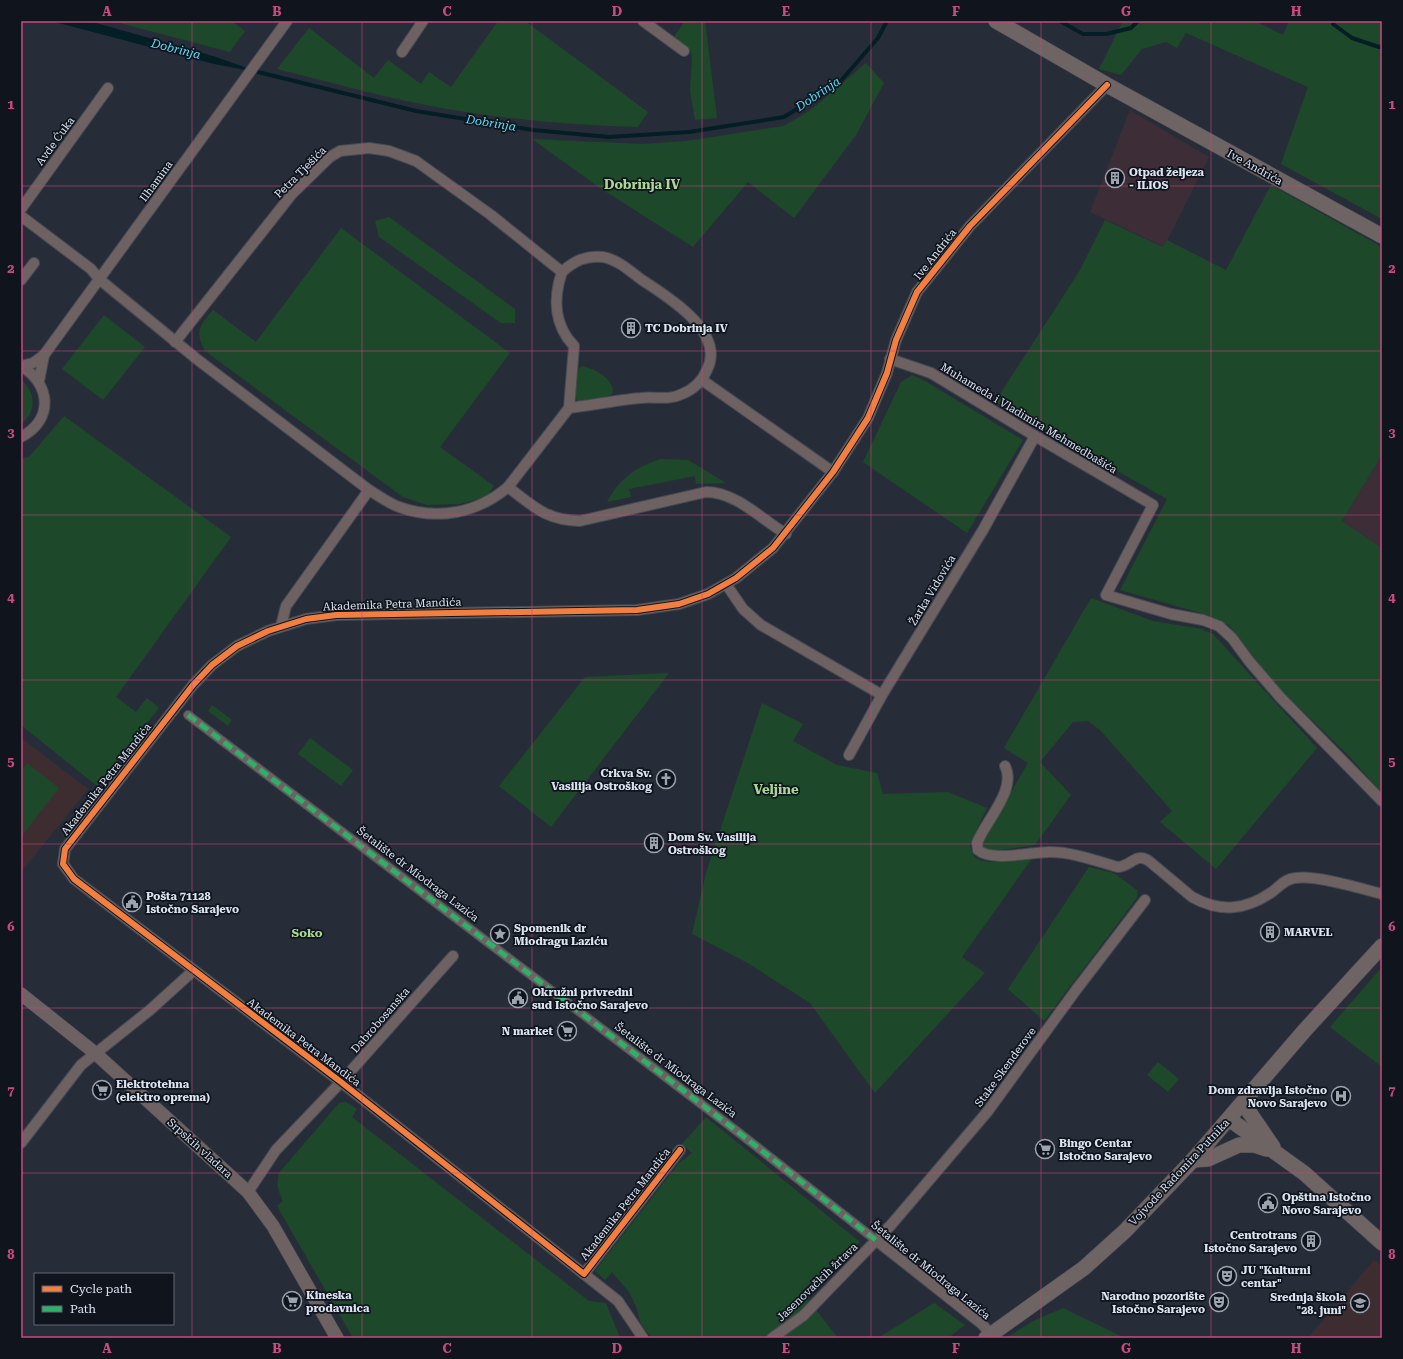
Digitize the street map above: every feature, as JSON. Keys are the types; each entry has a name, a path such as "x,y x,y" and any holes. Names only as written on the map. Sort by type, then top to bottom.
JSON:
{"main road":[{"name":"Ive Andrića","path":"996,21 1108,85 1382,236"},
{"name":"Vojvode Radomira Putnika","path":"988,1336 1084,1268 1125,1231 1230,1119 1305,1030 1382,946"},
{"path":"1243,1103 1276,1151"},
{"path":"1230,1119 1276,1151 1304,1173 1382,1243"},
{"path":"1193,1160 1208,1159 1239,1145 1254,1145 1276,1151"}],"street":[{"name":"Ilhamina","path":"21,366 33,363 44,355 287,21"},
{"path":"402,52 423,21"},
{"path":"643,21 684,51"},
{"name":"Ive Andrića","path":"833,472 868,418 887,373 890,359 909,307 917,292 979,216 1108,85"},
{"name":"Avde Ćuka","path":"21,209 108,88"},
{"name":"Petra Tješića","path":"175,342 292,194 330,157 340,151 369,148 389,151 416,161 491,214 562,272"},
{"path":"21,216 91,269 99,280 175,342 369,490 398,507 413,511 440,514 455,513 487,502 508,486 568,408 574,346 563,333 558,315 557,288 562,272 573,262 589,257 605,257 622,267 680,308 699,326 710,343 712,358 702,380 694,388 670,399 642,398 568,408"},
{"path":"21,280 34,263"},
{"name":"Ilhamina","path":"39,381 44,355"},
{"name":"Muhameda i Vladimira Mehmedbašića","path":"890,359 931,373 1034,436 1153,505 1106,595 1171,614 1203,620 1219,626 1232,638 1249,662 1280,697 1382,801"},
{"path":"21,366 31,372 39,381 44,394 45,405 43,415 38,424 31,432 21,437"},
{"path":"702,380 833,472"},
{"name":"Žarka Vidovića","path":"849,755 882,695 982,530 1034,436"},
{"name":"Akademika Petra Mandića","path":"680,1150 584,1274 341,1082 193,972 74,879 63,864 64,853 100,803 200,676 237,646 253,637 281,626 306,619 336,615 637,610 665,607 688,602 726,584 760,560 786,534 833,472"},
{"path":"508,486 533,506 551,517 580,521 706,492 721,493 734,499 786,534"},
{"path":"281,626 286,606 369,490"},
{"path":"726,584 743,609 762,625 882,695"},
{"name":"Šetalište dr Miodraga Lazića","path":"188,715 738,1132 982,1324 988,1336"},
{"path":"1005,766 1008,772 1007,788 977,843 978,850 982,854 995,856 1058,852 1118,867 1141,858 1149,862 1192,897 1200,901 1224,906 1236,907 1249,905 1273,891 1287,880 1294,878 1313,878 1382,894"},
{"name":"Stake Skenderove","path":"877,1242 988,1111 1076,990 1145,900"},
{"name":"Dabrobosanska","path":"248,1192 276,1150 341,1082 453,956"},
{"path":"21,1143 80,1065 150,1010 193,972"},
{"name":"Srpskih vladara","path":"21,994 95,1054 248,1192 273,1226 336,1338"},
{"name":"Jasenovačkih žrtava","path":"772,1338 803,1316 877,1242"},
{"path":"584,1274 618,1301 643,1338"}],"shaded area":[{"path":"1130,110 1209,157 1164,247 1090,212"},
{"path":"1382,455 1382,548 1342,521"},
{"path":"21,738 88,789 21,872"},
{"name":"Srednja škola \"28. juni\"","path":"1374,1260 1382,1267 1382,1338 1308,1338"}],"green space":[{"path":"112,21 232,21 245,31 230,52"},
{"path":"498,21 525,21 648,112 638,127 536,121 436,107 396,99 277,69 309,28 374,78 388,60 421,84 429,72 451,87"},
{"path":"685,21 705,21 717,118 695,120 690,90 692,57 690,50 673,38"},
{"path":"1123,21 1255,21 1283,35 1289,21 1382,21 1382,219 1281,164 1308,87 1186,33 1177,48 1166,42 1142,49 1121,75 1099,69"},
{"path":"866,63 884,83 856,135 794,218 748,182 693,247 600,188 532,139 643,144 686,141 784,126 812,109"},
{"path":"1271,185 1382,247 1382,455 1342,521 1382,548 1382,793 1349,756 1272,681 1229,625 1201,613 1120,590 1167,499 995,402 1080,270 1105,220 1163,247 1167,240 1226,270"},
{"path":"389,217 515,309 515,323 501,323 379,237 375,221"},
{"path":"341,228 510,353 440,447 494,486 486,497 460,504 427,505 403,497 205,351 199,333 202,324 213,310 256,342"},
{"path":"104,315 145,347 103,400 62,369"},
{"path":"582,366 598,372 608,380 613,389 612,394 606,397 577,401 575,395 577,370"},
{"path":"912,375 925,381 1023,440 967,533 863,462 901,382"},
{"path":"21,379 30,390 33,402 30,414 21,425"},
{"path":"64,416 231,537 116,697 136,712 147,698 159,708 97,786 21,725 21,459 29,457"},
{"path":"661,459 688,460 726,483 696,484 695,476 629,489 631,497 607,502 617,486 630,474 652,462"},
{"path":"1091,598 1153,621 1202,629 1213,634 1317,748 1216,869 1160,822 1172,811 1100,730 1088,721 1073,722 1040,762 1071,795 1035,845 994,851 988,850 982,846 982,842 1028,763 1004,748"},
{"path":"669,673 551,827 499,786 585,677"},
{"path":"762,703 803,724 793,741 837,765 877,773 883,794 948,792 987,808 970,844 973,855 979,860 985,862 1002,862 1033,857 962,957 985,973 875,1093 810,1003 746,962 692,934 706,873"},
{"path":"212,705 232,720 228,726 208,711"},
{"path":"310,738 353,770 341,786 298,754"},
{"path":"27,763 59,788 21,837 21,771"},
{"path":"1089,867 1114,873 1138,891 1137,898 1044,1021 1008,989"},
{"path":"1382,967 1382,1067 1330,1027"},
{"path":"1158,1062 1179,1079 1168,1092 1147,1075"},
{"path":"346,1102 357,1109 352,1117 589,1301 606,1303 620,1338 353,1338 277,1206 283,1201 278,1187 279,1173 339,1103"},
{"path":"706,1117 860,1242 801,1291 838,1338 652,1338 641,1325 637,1309 629,1292 612,1272 605,1280 595,1271 679,1163 692,1153 682,1144"},
{"path":"934,1303 965,1325 948,1338 878,1338"},
{"path":"1063,1308 1125,1338 1006,1338 1033,1321"}],"water":[{"name":"Dobrinja","path":"51,21 89,21 213,56 262,73 214,64"}],"waterway":[{"name":"Dobrinja","path":"258,72 416,111 533,130 609,137 689,132 784,117 839,83 878,38 887,21"},
{"name":"Dobrinja","path":"1060,21 1083,34 1106,34 1131,28 1138,21"},
{"name":"Dobrinja","path":"1334,21 1333,24 1352,38 1379,47 1382,46"}],"marked path":[{"path":"188,715 738,1132 877,1241"}],"cycle path":[{"path":"680,1150 584,1274 341,1082 74,879 63,864 65,849 193,685 212,665 237,646 268,631 306,619 336,615 637,610 679,604 708,594 736,578 773,548 833,472 868,418 887,373 896,340 917,292 970,226 1107,85"}],"place":[{"name":"Otpad željeza - ILIOS","path":"1115,178"},
{"name":"TC Dobrinja IV","path":"631,328"},
{"name":"Crkva Sv. Vasilija Ostroškog","path":"666,779"},
{"name":"Dom Sv. Vasilija Ostroškog","path":"654,843"},
{"name":"Pošta 71128 Istočno Sarajevo","path":"132,902"},
{"name":"MARVEL","path":"1270,932"},
{"name":"Spomenik dr Miodragu Laziću","path":"500,934"},
{"name":"Okružni privredni sud Istočno Sarajevo","path":"518,998"},
{"name":"N market","path":"567,1031"},
{"name":"Elektrotehna (elektro oprema)","path":"102,1090"},
{"name":"Dom zdravlja Istočno Novo Sarajevo","path":"1341,1096"},
{"name":"Bingo Centar Istočno Sarajevo","path":"1045,1149"},
{"name":"Opština Istočno Novo Sarajevo","path":"1268,1203"},
{"name":"Centrotrans Istočno Sarajevo","path":"1311,1241"},
{"name":"JU \"Kulturni centar\"","path":"1227,1276"},
{"name":"Kineska prodavnica","path":"292,1301"},
{"name":"Narodno pozorište Istočno Sarajevo","path":"1219,1302"},
{"name":"Srednja škola \"28. juni\"","path":"1360,1303"}],"district":[{"name":"Dobrinja IV","path":"642,184"},
{"name":"Veljine","path":"776,789"},
{"name":"Soko","path":"307,933"}]}
